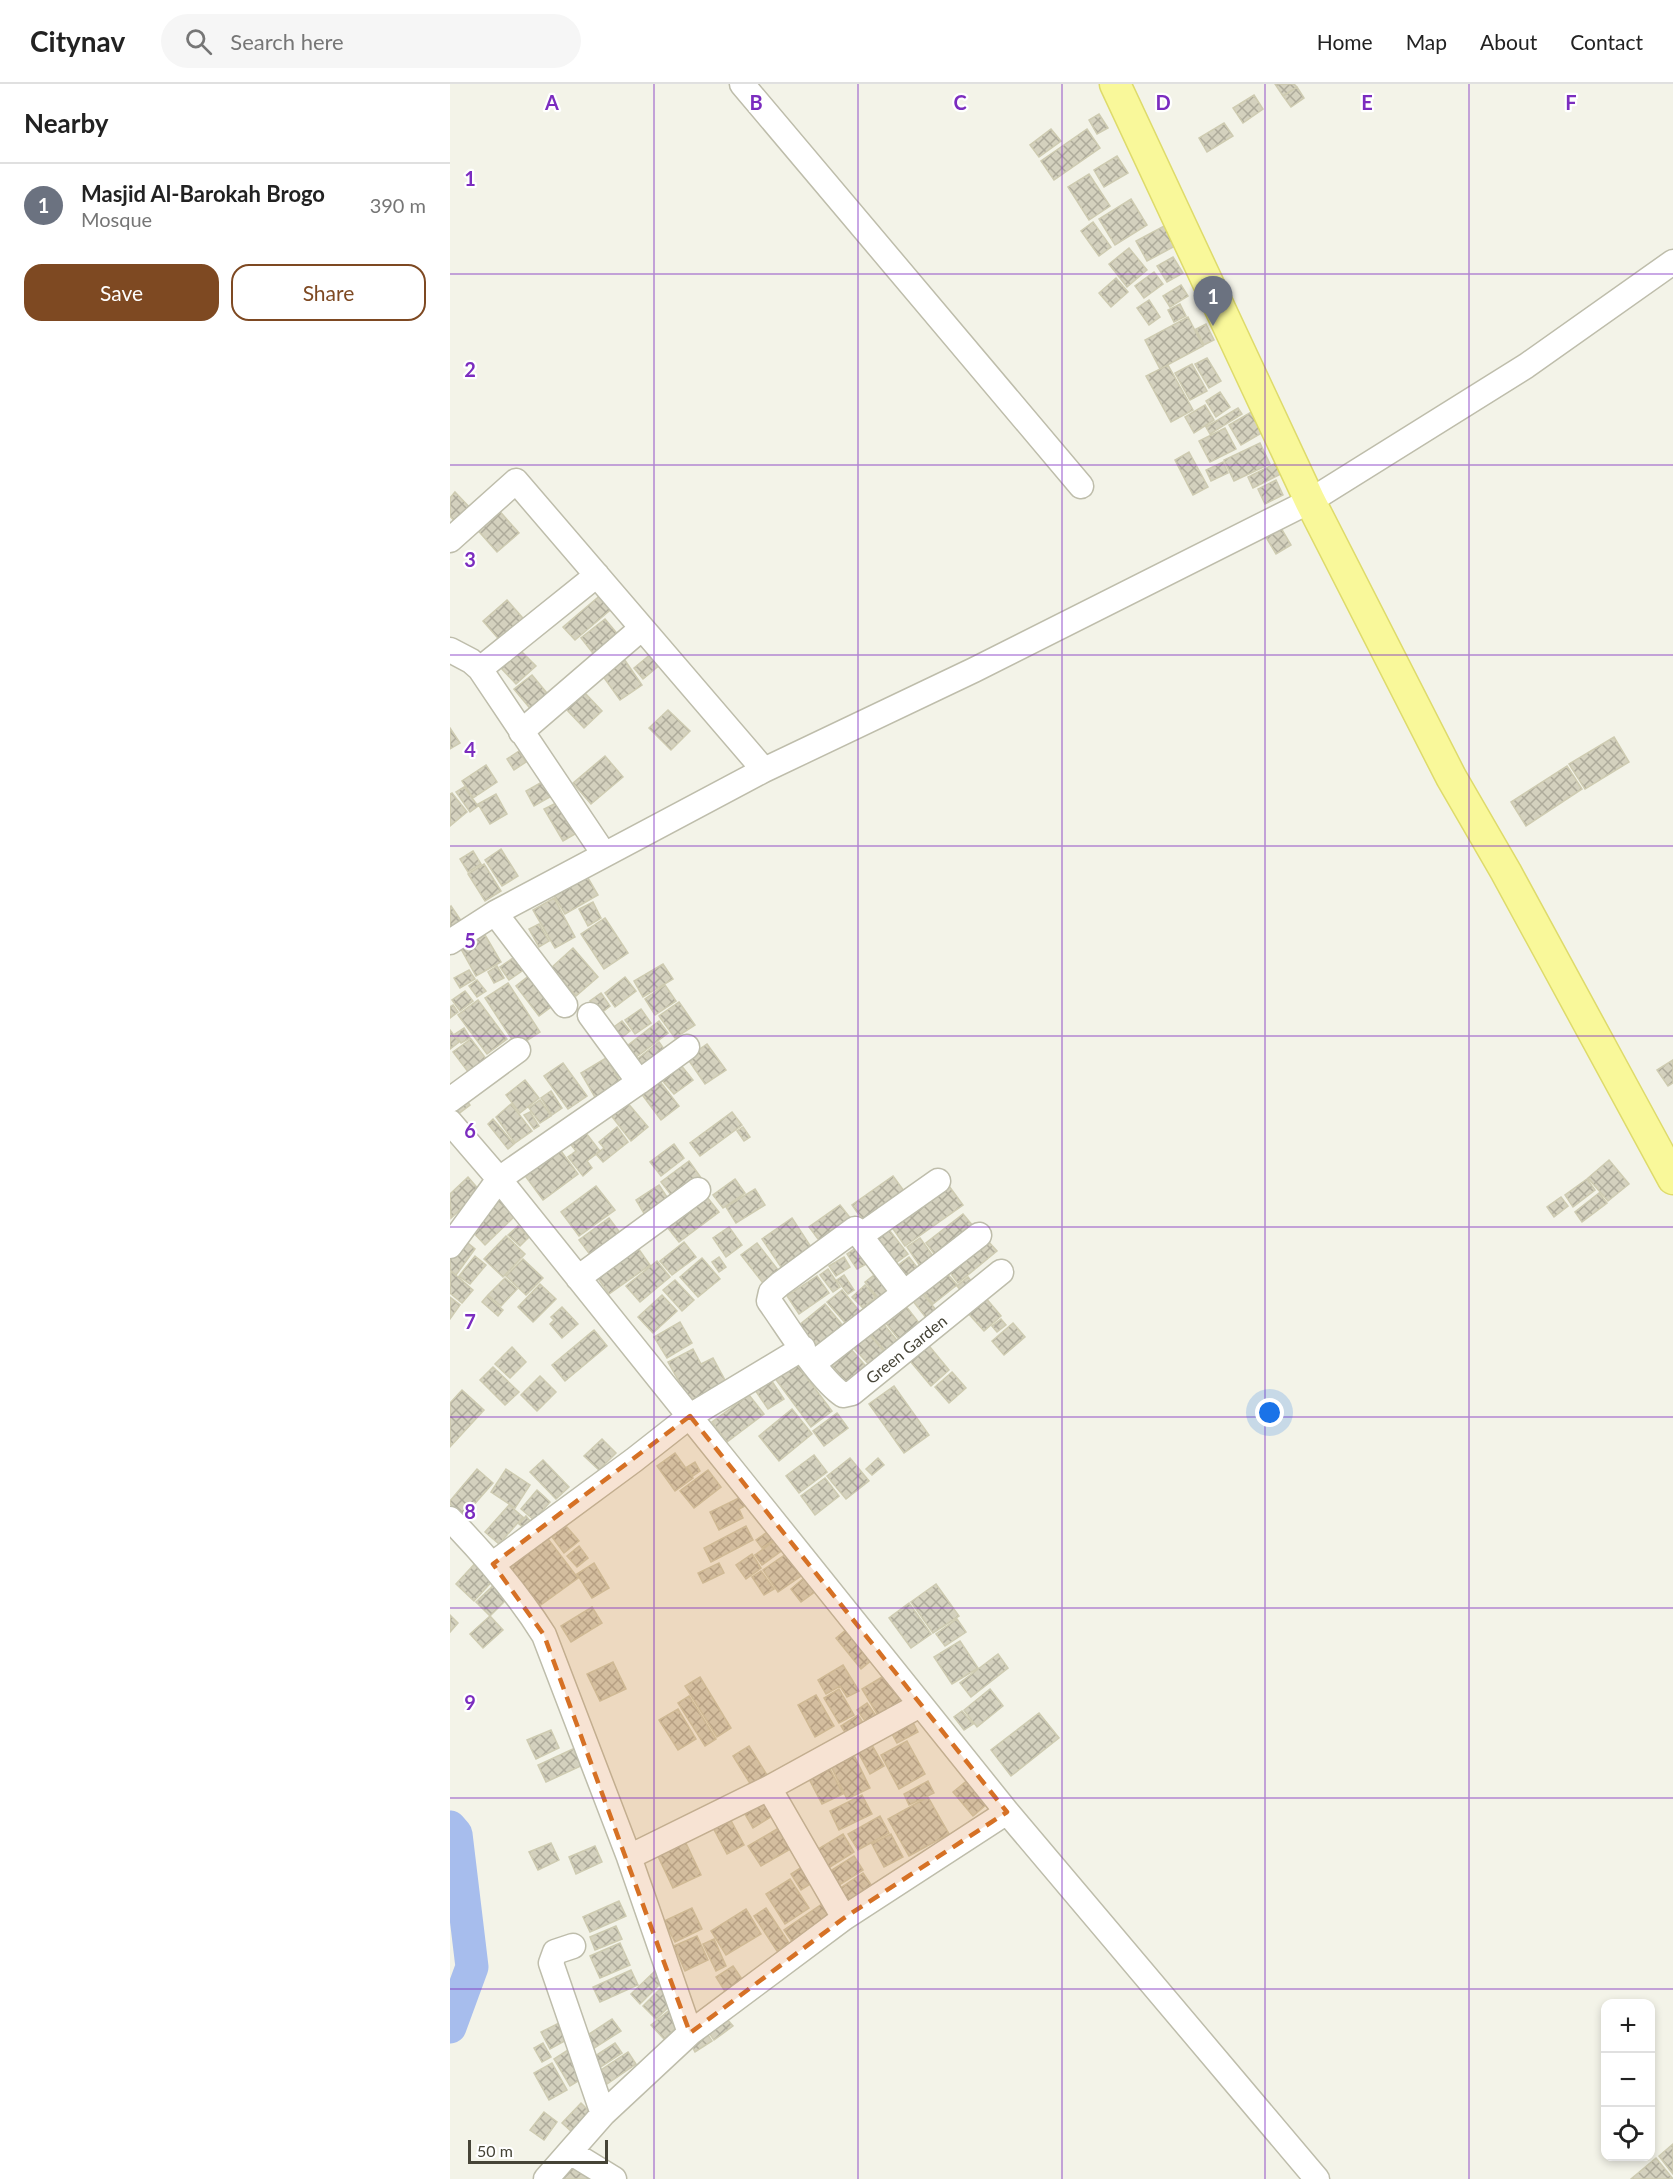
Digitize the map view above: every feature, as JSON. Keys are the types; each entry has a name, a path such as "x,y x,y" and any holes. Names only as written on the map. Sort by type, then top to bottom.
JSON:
{"main road":[{"path":"1115,84 1310,501 1451,777 1506,872 1673,1179"}],"street":[{"path":"742,84 1081,486"},
{"path":"450,942 495,913 764,770 974,670 1310,501 1526,366 1673,262"},
{"path":"450,540 516,481 764,770"},
{"path":"480,669 597,575"},
{"path":"521,732 642,628"},
{"path":"450,650 471,661 480,669 604,854"},
{"path":"495,913 565,1005"},
{"path":"590,1015 639,1082"},
{"path":"450,1246 499,1179 687,1047"},
{"path":"450,1100 518,1050"},
{"path":"450,1122 499,1179 1007,1812 1317,2179"},
{"name":"Green Garden","path":"938,1181 860,1236 857,1231 852,1230 771,1292 769,1301 808,1356 835,1390 843,1395 852,1393 1001,1272"},
{"path":"578,1278 698,1190"},
{"path":"493,1564 690,1416 808,1356 904,1293 979,1235"},
{"path":"860,1236 904,1293"},
{"path":"450,1519 493,1564 527,1608 544,1635 629,1857 690,2033"},
{"path":"629,1857 769,1788 920,1705"},
{"path":"769,1788 844,1918"},
{"path":"546,2179 603,2114 690,2033 844,1918 1007,1812"},
{"path":"573,1946 555,1952 551,1963 603,2114"},
{"path":"570,2152 614,2179"}],"highlighted area":[{"path":"690,1416 1007,1812 844,1918 690,2033 544,1635 493,1564"}],"building":[{"path":"1275,84 1294,84 1297,87 1283,96"},
{"path":"1297,87 1304,98 1291,107 1283,96"},
{"path":"1254,95 1263,109 1243,123 1233,108"},
{"path":"1099,114 1108,128 1097,134 1089,120"},
{"path":"1224,123 1233,136 1207,152 1199,138"},
{"path":"1051,129 1061,141 1039,157 1030,145"},
{"path":"1087,129 1100,148 1054,180 1041,161"},
{"path":"1117,156 1128,173 1104,187 1094,170"},
{"path":"1089,174 1110,206 1089,220 1068,187"},
{"path":"1131,199 1147,225 1115,245 1099,219"},
{"path":"1093,222 1111,247 1099,256 1081,231"},
{"path":"1166,225 1177,245 1147,261 1136,241"},
{"path":"1129,248 1147,270 1127,287 1109,264"},
{"path":"1173,257 1183,273 1167,282 1157,266"},
{"path":"1154,272 1163,284 1144,298 1135,286"},
{"path":"1116,278 1128,292 1111,307 1099,293"},
{"path":"1181,285 1188,296 1170,307 1163,296"},
{"path":"1149,300 1160,317 1149,325 1137,308"},
{"path":"1180,304 1186,316 1174,322 1168,310"},
{"path":"1188,317 1203,346 1160,369 1145,340"},
{"path":"1206,324 1214,340 1204,345 1196,329"},
{"path":"1207,358 1221,381 1209,388 1195,364"},
{"path":"1192,364 1207,391 1190,400 1175,373"},
{"path":"1168,365 1193,410 1171,422 1146,376"},
{"path":"1220,392 1230,407 1216,417 1206,401"},
{"path":"1205,405 1214,420 1194,433 1185,417"},
{"path":"1238,408 1242,414 1210,434 1206,427"},
{"path":"1253,411 1265,431 1241,445 1229,425"},
{"path":"1225,428 1236,449 1210,462 1199,441"},
{"path":"1260,443 1270,464 1234,481 1224,460"},
{"path":"1189,452 1208,487 1193,495 1175,460"},
{"path":"1223,462 1228,473 1211,481 1206,470"},
{"path":"1276,463 1281,474 1253,488 1248,477"},
{"path":"1276,480 1283,495 1265,504 1258,489"},
{"path":"455,492 473,511 458,525 450,516 450,498"},
{"path":"496,507 519,533 497,552 474,526"},
{"path":"1278,523 1291,545 1276,554 1263,532"},
{"path":"603,593 615,606 575,640 563,627"},
{"path":"507,600 528,624 503,644 483,621"},
{"path":"605,619 624,642 599,661 581,638"},
{"path":"518,648 536,666 516,684 499,666"},
{"path":"652,653 661,664 643,679 634,668"},
{"path":"624,659 642,685 620,700 602,675"},
{"path":"532,675 551,698 533,712 514,689"},
{"path":"584,692 602,711 584,728 566,709"},
{"path":"668,710 690,731 671,750 649,728"},
{"path":"450,728 460,743 450,749"},
{"path":"1614,737 1629,762 1585,789 1569,764"},
{"path":"519,751 526,762 514,770 507,759"},
{"path":"605,756 623,777 591,804 573,783"},
{"path":"486,765 497,782 473,798 462,781"},
{"path":"1567,766 1582,789 1526,826 1511,802"},
{"path":"549,778 557,793 534,806 526,791"},
{"path":"464,787 478,806 470,812 456,792"},
{"path":"452,793 467,812 450,826 450,794"},
{"path":"496,794 507,814 490,824 478,804"},
{"path":"564,799 582,830 563,841 544,809"},
{"path":"501,849 518,876 502,886 485,860"},
{"path":"473,851 481,864 468,872 460,859"},
{"path":"484,864 501,891 485,901 468,874"},
{"path":"585,873 598,895 565,914 552,892"},
{"path":"554,898 575,937 555,948 533,910"},
{"path":"593,902 601,918 588,926 579,909"},
{"path":"450,907 462,922 450,929"},
{"path":"605,918 628,953 604,969 581,934"},
{"path":"539,924 549,941 539,947 529,929"},
{"path":"485,935 501,962 476,976 461,949"},
{"path":"573,948 598,977 576,996 551,968"},
{"path":"523,951 532,964 509,980 500,967"},
{"path":"663,964 673,979 643,997 634,981"},
{"path":"497,966 504,978 494,983 488,972"},
{"path":"469,970 475,979 460,988 454,978"},
{"path":"535,971 559,1001 539,1016 516,986"},
{"path":"625,977 636,991 615,1007 605,993"},
{"path":"477,980 486,991 477,997 469,986"},
{"path":"508,983 540,1032 517,1047 485,998"},
{"path":"665,985 676,1001 655,1015 645,999"},
{"path":"465,991 473,1001 460,1011 452,1000"},
{"path":"601,993 610,1006 600,1014 590,1001"},
{"path":"478,1000 507,1039 487,1054 458,1015"},
{"path":"679,1002 695,1025 675,1038 659,1016"},
{"path":"453,1005 458,1012 450,1018 450,1007"},
{"path":"641,1009 651,1023 635,1034 625,1020"},
{"path":"622,1021 630,1031 620,1039 611,1029"},
{"path":"659,1021 668,1033 635,1058 627,1046"},
{"path":"464,1028 470,1038 461,1043 455,1034"},
{"path":"450,1030 459,1042 450,1049"},
{"path":"471,1039 490,1064 472,1077 453,1052"},
{"path":"659,1042 667,1053 645,1071 636,1060"},
{"path":"707,1044 726,1070 705,1084 687,1058"},
{"path":"606,1058 622,1084 596,1099 581,1073"},
{"path":"1673,1060 1673,1083 1668,1086 1657,1070"},
{"path":"563,1063 587,1096 568,1109 544,1076"},
{"path":"680,1064 693,1080 674,1094 661,1079"},
{"path":"658,1079 679,1106 661,1120 640,1092"},
{"path":"525,1080 539,1098 520,1113 506,1095"},
{"path":"551,1091 562,1108 552,1115 541,1098"},
{"path":"462,1094 470,1105 457,1115 450,1106"},
{"path":"540,1100 551,1116 540,1123 529,1108"},
{"path":"626,1101 648,1127 631,1141 610,1114"},
{"path":"511,1104 532,1131 515,1143 496,1117"},
{"path":"530,1112 539,1126 534,1129 524,1115"},
{"path":"732,1112 742,1125 700,1156 690,1143"},
{"path":"493,1119 514,1144 508,1149 488,1124"},
{"path":"579,1124 600,1151 587,1161 592,1168 583,1176 568,1157 576,1151 564,1136"},
{"path":"617,1127 628,1142 603,1162 596,1154 604,1148 599,1142"},
{"path":"743,1127 750,1137 744,1141 737,1131"},
{"path":"674,1144 684,1158 661,1176 650,1162"},
{"path":"558,1147 578,1174 543,1200 523,1173"},
{"path":"1609,1160 1629,1184 1608,1201 1588,1178"},
{"path":"689,1161 702,1179 675,1200 661,1182"},
{"path":"893,1176 907,1195 866,1225 852,1205"},
{"path":"468,1177 480,1191 451,1218 450,1194"},
{"path":"735,1179 745,1193 723,1208 713,1195"},
{"path":"1587,1179 1595,1190 1573,1207 1565,1195"},
{"path":"659,1185 669,1200 645,1215 636,1200"},
{"path":"596,1186 615,1210 579,1236 561,1212"},
{"path":"949,1186 963,1205 905,1246 891,1226"},
{"path":"755,1189 765,1205 736,1223 726,1207"},
{"path":"703,1192 719,1212 679,1242 663,1222"},
{"path":"1599,1193 1607,1203 1582,1222 1575,1212"},
{"path":"500,1194 518,1213 485,1245 467,1226"},
{"path":"1561,1197 1568,1206 1554,1217 1547,1207"},
{"path":"840,1205 852,1220 821,1243 809,1227"},
{"path":"963,1214 973,1226 936,1256 926,1243"},
{"path":"609,1218 624,1238 594,1260 579,1240"},
{"path":"792,1218 813,1250 783,1270 762,1239"},
{"path":"518,1226 529,1237 520,1246 508,1235"},
{"path":"886,1226 908,1254 893,1265 871,1238"},
{"path":"729,1227 742,1245 726,1257 713,1238"},
{"path":"506,1236 525,1254 503,1277 484,1259"},
{"path":"920,1238 933,1256 920,1266 907,1247"},
{"path":"463,1239 475,1249 456,1275 450,1270 450,1256"},
{"path":"986,1239 997,1251 958,1283 948,1270"},
{"path":"633,1241 650,1265 609,1294 592,1270"},
{"path":"684,1242 696,1257 672,1275 660,1261"},
{"path":"757,1243 779,1271 763,1283 741,1255"},
{"path":"860,1245 870,1262 857,1269 847,1254"},
{"path":"475,1256 486,1265 470,1284 459,1276"},
{"path":"719,1257 726,1267 719,1272 712,1262"},
{"path":"844,1257 850,1267 836,1276 829,1266"},
{"path":"909,1257 920,1271 906,1281 896,1267"},
{"path":"702,1258 720,1279 698,1297 680,1277"},
{"path":"523,1259 543,1278 526,1295 506,1276"},
{"path":"657,1261 670,1277 640,1302 626,1286"},
{"path":"876,1265 893,1289 880,1300 865,1282 874,1275 870,1270"},
{"path":"828,1269 840,1287 833,1292 820,1275"},
{"path":"451,1271 473,1290 462,1303 450,1293"},
{"path":"945,1271 957,1285 933,1304 922,1290"},
{"path":"844,1275 854,1290 848,1294 837,1280"},
{"path":"817,1276 829,1293 799,1314 787,1296"},
{"path":"968,1277 977,1288 966,1296 957,1286"},
{"path":"505,1278 517,1289 501,1306 488,1295"},
{"path":"675,1280 694,1300 682,1311 663,1290"},
{"path":"540,1284 556,1299 533,1322 518,1307"},
{"path":"865,1285 876,1297 863,1308 852,1297"},
{"path":"918,1288 941,1316 931,1324 909,1296"},
{"path":"842,1290 861,1313 847,1325 827,1302"},
{"path":"662,1295 677,1311 653,1333 638,1317"},
{"path":"487,1296 503,1310 498,1316 482,1302"},
{"path":"450,1297 460,1305 450,1319"},
{"path":"985,1297 1001,1316 984,1331 967,1312"},
{"path":"825,1304 844,1327 818,1348 799,1325"},
{"path":"905,1305 923,1328 902,1343 884,1321"},
{"path":"562,1307 578,1324 562,1338 550,1324 554,1320 551,1317"},
{"path":"1001,1319 1006,1325 997,1332 992,1326"},
{"path":"680,1322 692,1343 667,1358 654,1337"},
{"path":"882,1322 899,1343 887,1353 869,1333"},
{"path":"1013,1323 1025,1337 1004,1355 992,1341"},
{"path":"594,1330 607,1346 565,1381 552,1365"},
{"path":"868,1333 888,1356 873,1369 852,1346"},
{"path":"925,1341 949,1370 931,1386 906,1356"},
{"path":"512,1347 526,1362 510,1378 495,1364"},
{"path":"849,1347 870,1371 851,1388 830,1364"},
{"path":"693,1349 701,1364 713,1358 726,1382 690,1401 668,1362"},
{"path":"792,1358 832,1411 811,1427 771,1373"},
{"path":"493,1367 519,1392 505,1405 480,1380"},
{"path":"952,1372 966,1388 949,1403 935,1387"},
{"path":"540,1376 556,1392 537,1411 521,1395"},
{"path":"769,1377 784,1399 768,1409 753,1387"},
{"path":"894,1386 929,1435 904,1453 869,1404"},
{"path":"462,1390 484,1410 450,1447 450,1403"},
{"path":"749,1395 764,1414 727,1442 712,1422"},
{"path":"792,1409 812,1434 779,1461 759,1436"},
{"path":"837,1413 848,1428 824,1446 813,1431"},
{"path":"602,1439 616,1453 599,1470 584,1456"},
{"path":"675,1453 693,1478 675,1491 657,1466"},
{"path":"814,1455 827,1472 799,1493 786,1476"},
{"path":"850,1458 869,1481 846,1499 827,1476"},
{"path":"878,1458 884,1465 872,1475 866,1469"},
{"path":"543,1460 569,1487 556,1499 530,1472"},
{"path":"695,1462 700,1471 693,1476 687,1467"},
{"path":"477,1469 493,1483 464,1516 450,1504 450,1501"},
{"path":"506,1469 530,1485 515,1508 491,1492"},
{"path":"708,1470 721,1487 694,1508 680,1491"},
{"path":"825,1478 839,1496 815,1515 801,1496"},
{"path":"537,1490 550,1502 534,1520 521,1509"},
{"path":"741,1497 745,1506 739,1509 743,1518 719,1530 710,1512"},
{"path":"509,1505 523,1517 499,1544 485,1532"},
{"path":"526,1516 531,1522 525,1529 519,1524"},
{"path":"566,1526 579,1541 564,1553 552,1537"},
{"path":"746,1526 753,1540 711,1562 704,1548"},
{"path":"773,1528 779,1536 762,1548 756,1540"},
{"path":"545,1535 578,1578 538,1607 506,1564"},
{"path":"777,1539 784,1549 762,1565 755,1555"},
{"path":"579,1546 588,1558 577,1567 567,1556"},
{"path":"752,1554 761,1568 746,1579 736,1565"},
{"path":"786,1554 801,1576 778,1592 763,1570"},
{"path":"479,1559 497,1576 474,1601 456,1584"},
{"path":"594,1563 609,1588 592,1598 577,1574"},
{"path":"719,1563 724,1573 703,1583 698,1573"},
{"path":"761,1571 774,1589 764,1595 752,1577"},
{"path":"805,1577 816,1591 801,1602 791,1589"},
{"path":"499,1580 513,1593 490,1616 476,1602"},
{"path":"936,1584 959,1616 933,1633 911,1602"},
{"path":"909,1603 931,1634 911,1648 889,1618"},
{"path":"592,1607 602,1623 571,1642 561,1626"},
{"path":"450,1615 458,1623 450,1632"},
{"path":"490,1616 503,1630 483,1648 470,1634"},
{"path":"957,1619 966,1632 945,1646 936,1634"},
{"path":"853,1624 878,1655 861,1669 836,1638"},
{"path":"960,1641 978,1668 952,1684 934,1657"},
{"path":"998,1654 1008,1668 971,1697 960,1683"},
{"path":"613,1662 626,1689 600,1701 587,1674"},
{"path":"843,1665 859,1691 847,1697 840,1686 826,1694 818,1680"},
{"path":"892,1671 909,1700 879,1717 862,1689"},
{"path":"700,1677 731,1728 717,1737 685,1686"},
{"path":"839,1689 854,1715 839,1723 824,1698"},
{"path":"990,1689 1003,1706 977,1727 964,1710"},
{"path":"816,1695 834,1726 815,1737 798,1705"},
{"path":"689,1696 716,1739 705,1746 678,1703"},
{"path":"867,1703 876,1716 866,1722 857,1710"},
{"path":"678,1709 696,1739 678,1750 659,1720"},
{"path":"962,1711 973,1724 964,1730 954,1717"},
{"path":"908,1713 918,1732 897,1743 887,1725"},
{"path":"1039,1713 1059,1738 1011,1776 991,1750"},
{"path":"858,1715 865,1726 848,1737 841,1726"},
{"path":"551,1730 559,1748 536,1759 527,1740"},
{"path":"868,1738 884,1766 870,1774 854,1745"},
{"path":"907,1741 925,1774 899,1789 881,1755"},
{"path":"749,1746 767,1775 751,1785 733,1756"},
{"path":"575,1748 583,1765 546,1782 538,1765"},
{"path":"852,1751 870,1788 847,1799 829,1762"},
{"path":"829,1767 843,1794 822,1804 808,1777"},
{"path":"974,1775 993,1799 973,1816 953,1792"},
{"path":"928,1781 934,1793 909,1805 904,1794"},
{"path":"766,1794 777,1813 753,1828 742,1809"},
{"path":"862,1795 872,1814 839,1830 830,1811"},
{"path":"928,1797 949,1834 909,1856 888,1819"},
{"path":"727,1813 744,1845 727,1854 710,1822"},
{"path":"880,1816 889,1833 858,1850 848,1834"},
{"path":"782,1826 794,1847 761,1866 748,1846"},
{"path":"843,1834 854,1852 822,1872 810,1854"},
{"path":"891,1834 903,1857 884,1867 872,1844"},
{"path":"684,1839 701,1875 673,1888 656,1852"},
{"path":"551,1843 559,1860 538,1870 529,1852"},
{"path":"595,1846 602,1862 576,1874 569,1857"},
{"path":"854,1856 863,1870 833,1889 824,1875"},
{"path":"808,1863 818,1879 801,1890 791,1874"},
{"path":"863,1873 874,1889 850,1906 839,1889"},
{"path":"790,1879 809,1908 785,1924 766,1894"},
{"path":"619,1901 626,1916 590,1932 583,1917"},
{"path":"822,1904 833,1920 795,1946 784,1930"},
{"path":"692,1908 702,1929 675,1942 664,1921"},
{"path":"766,1908 789,1943 777,1951 754,1916"},
{"path":"746,1909 761,1934 726,1955 711,1931"},
{"path":"616,1926 622,1939 595,1950 590,1937"},
{"path":"697,1936 708,1960 685,1971 674,1946"},
{"path":"714,1939 726,1966 716,1971 703,1944"},
{"path":"620,1943 630,1965 600,1978 590,1956"},
{"path":"733,1966 744,1982 726,1993 716,1977"},
{"path":"631,1970 638,1985 600,2002 593,1987"},
{"path":"656,1970 665,1979 640,2004 631,1994"},
{"path":"660,1989 674,2002 656,2019 643,2006"},
{"path":"672,2008 684,2021 664,2039 651,2025"},
{"path":"725,2017 733,2026 714,2040 707,2030"},
{"path":"612,2019 621,2031 588,2052 580,2040"},
{"path":"563,2021 572,2037 550,2049 541,2032"},
{"path":"704,2029 712,2041 695,2052 688,2039"},
{"path":"543,2043 551,2057 542,2062 534,2048"},
{"path":"615,2043 622,2053 593,2072 586,2062"},
{"path":"571,2048 588,2075 570,2086 554,2059"},
{"path":"628,2052 636,2064 607,2084 598,2072"},
{"path":"552,2063 567,2090 549,2100 534,2073"},
{"path":"581,2103 591,2113 573,2133 562,2123"},
{"path":"544,2112 557,2122 544,2140 530,2130"},
{"path":"1673,2144 1673,2174 1659,2156"},
{"path":"569,2159 591,2179 551,2179"},
{"path":"1655,2159 1673,2179 1631,2179 1655,2161"}],"waterway":[{"path":"450,1827 456,1834 472,1967 450,2027"}],"place":[{"name":"Masjid Al-Barokah Brogo","path":"1213,326"}]}
